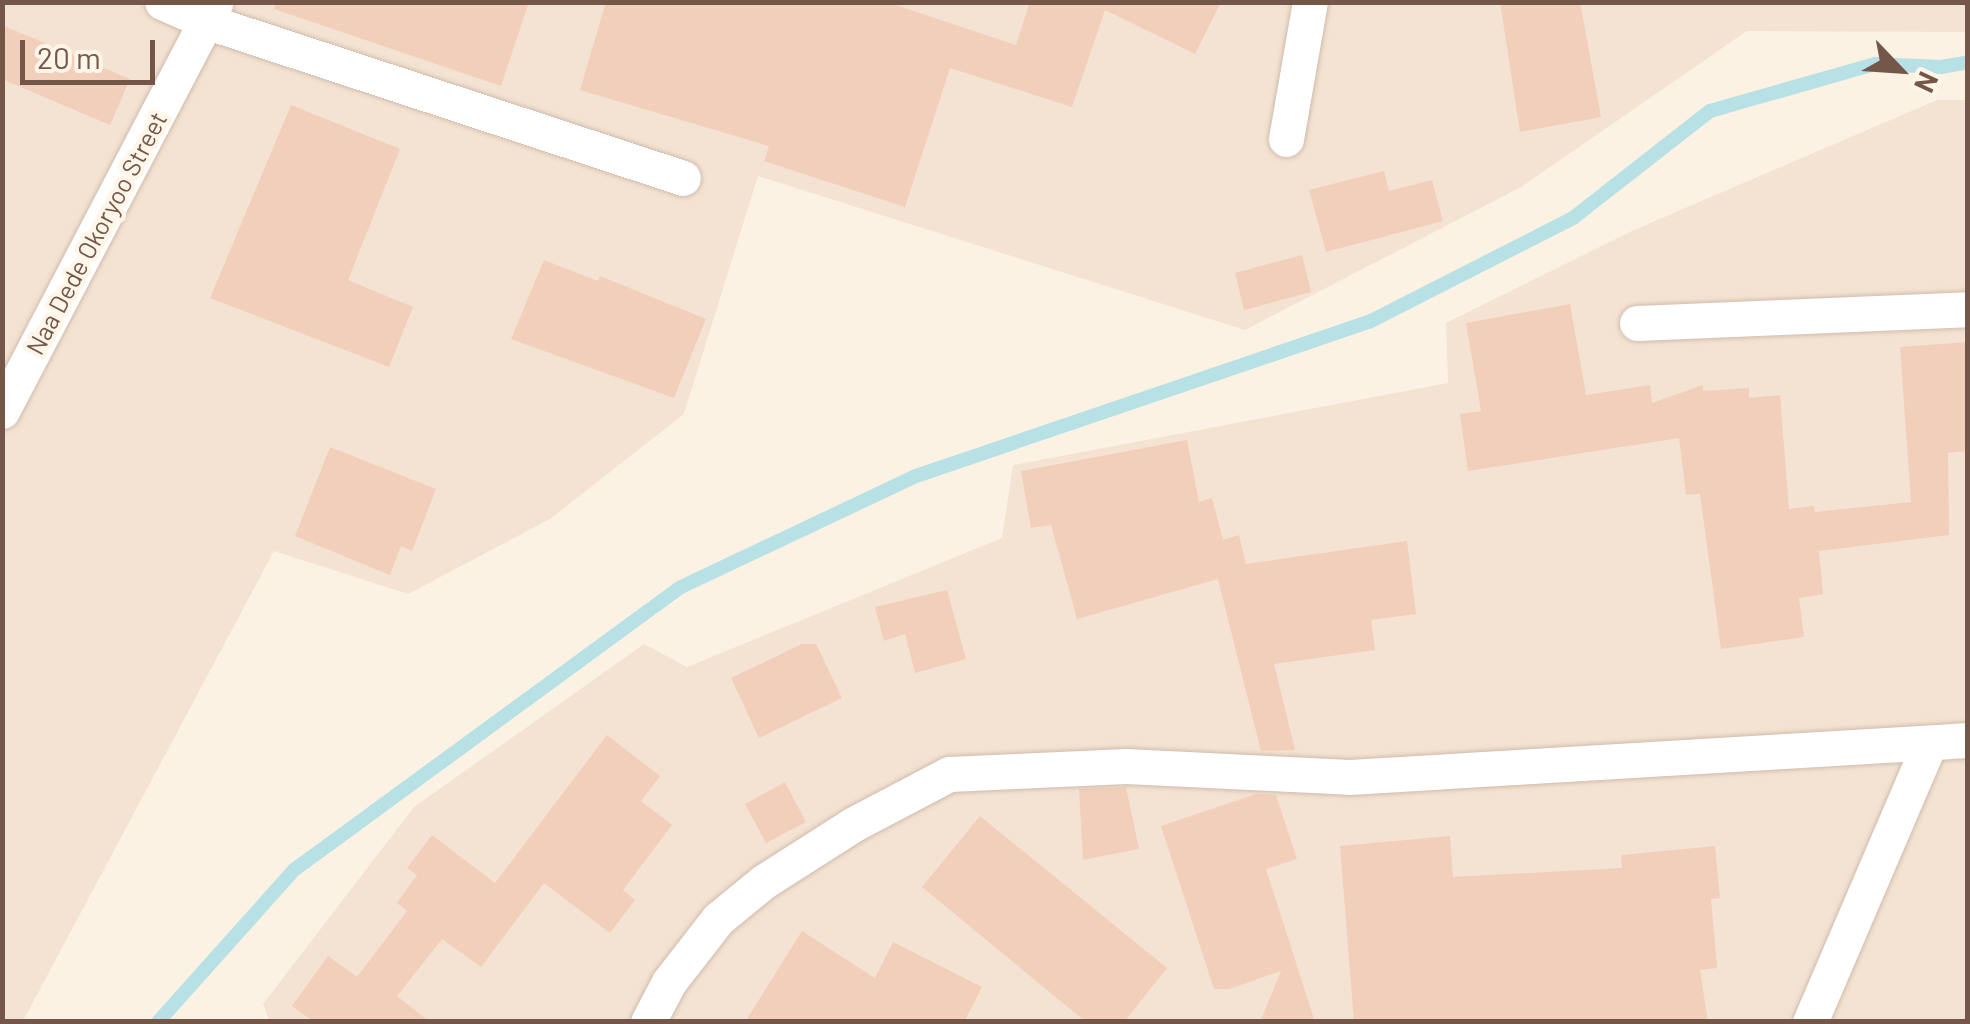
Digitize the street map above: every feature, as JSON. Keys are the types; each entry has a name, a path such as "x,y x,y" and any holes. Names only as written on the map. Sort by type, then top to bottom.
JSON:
{"street":[{"path":"162,2 210,12 683,178"},
{"path":"1286,139 1310,2"},
{"name":"Naa Dede Okoryoo Street","path":"2,411 210,12"},
{"path":"1637,323 1968,308"},
{"path":"648,1022 669,982 718,920 763,882 852,824 949,774 1126,766 1349,777 1968,740"},
{"path":"1810,1022 1929,744"}],"shaded area":[{"path":"1967,2 1968,32 1747,31 1521,187 1245,330 758,176 684,414 550,519 408,594 274,551 23,1021 3,1022 2,3"},
{"path":"1937,100 1967,100 1967,1021 270,1022 263,1004 414,807 644,644 687,667 1002,538 1013,465 1448,383 1446,323 1634,230"}],"building":[{"path":"275,2 529,2 501,86 274,9"},
{"path":"606,2 887,2 1016,45 1030,2 1221,2 1195,54 1105,10 1072,107 950,68 905,207 764,161 769,146 580,90"},
{"path":"1500,2 1580,2 1601,117 1520,132"},
{"path":"2,25 130,79 110,125 2,79"},
{"path":"291,105 400,149 348,280 413,307 389,367 210,298"},
{"path":"1384,171 1389,191 1432,180 1443,221 1326,252 1309,190"},
{"path":"1302,255 1311,292 1244,310 1235,273"},
{"path":"544,260 598,281 600,276 706,319 674,398 511,339"},
{"path":"1570,304 1586,395 1650,385 1652,403 1703,385 1703,391 1749,388 1749,398 1780,395 1789,509 1814,506 1815,512 1911,502 1900,347 1968,342 1968,451 1948,453 1949,535 1819,551 1823,594 1799,598 1804,637 1721,649 1700,494 1686,495 1679,438 1468,471 1460,414 1481,411 1466,323"},
{"path":"1187,440 1199,502 1212,498 1223,540 1239,535 1246,564 1407,541 1416,614 1371,620 1375,650 1274,664 1295,750 1261,751 1218,579 1077,619 1051,525 1031,528 1021,471"},
{"path":"330,447 436,489 412,551 401,546 390,575 295,536"},
{"path":"947,590 966,659 915,673 905,634 884,641 875,607"},
{"path":"802,644 816,644 842,698 759,738 731,678"},
{"path":"607,735 660,776 641,801 672,825 623,890 635,900 610,933 544,883 481,967 442,939 397,996 430,1022 314,1022 292,1006 328,956 357,977 407,911 397,903 417,875 407,868 432,835 495,883"},
{"path":"785,782 806,822 766,843 745,804"},
{"path":"1126,787 1139,849 1083,860 1079,789"},
{"path":"1256,794 1276,795 1297,859 1266,869 1315,1022 1260,1022 1281,971 1229,989 1214,989 1161,826"},
{"path":"980,816 1167,968 1124,1022 1086,1022 922,887"},
{"path":"1450,836 1453,877 1622,868 1621,855 1715,846 1720,898 1711,899 1717,968 1700,970 1708,1022 1354,1022 1340,846"},
{"path":"802,931 875,978 893,942 982,987 964,1022 745,1022"}],"waterway":[{"path":"158,1022 294,870 681,587 916,476 1369,322 1573,218 1710,111 1875,64 1941,67 1968,62"}]}
